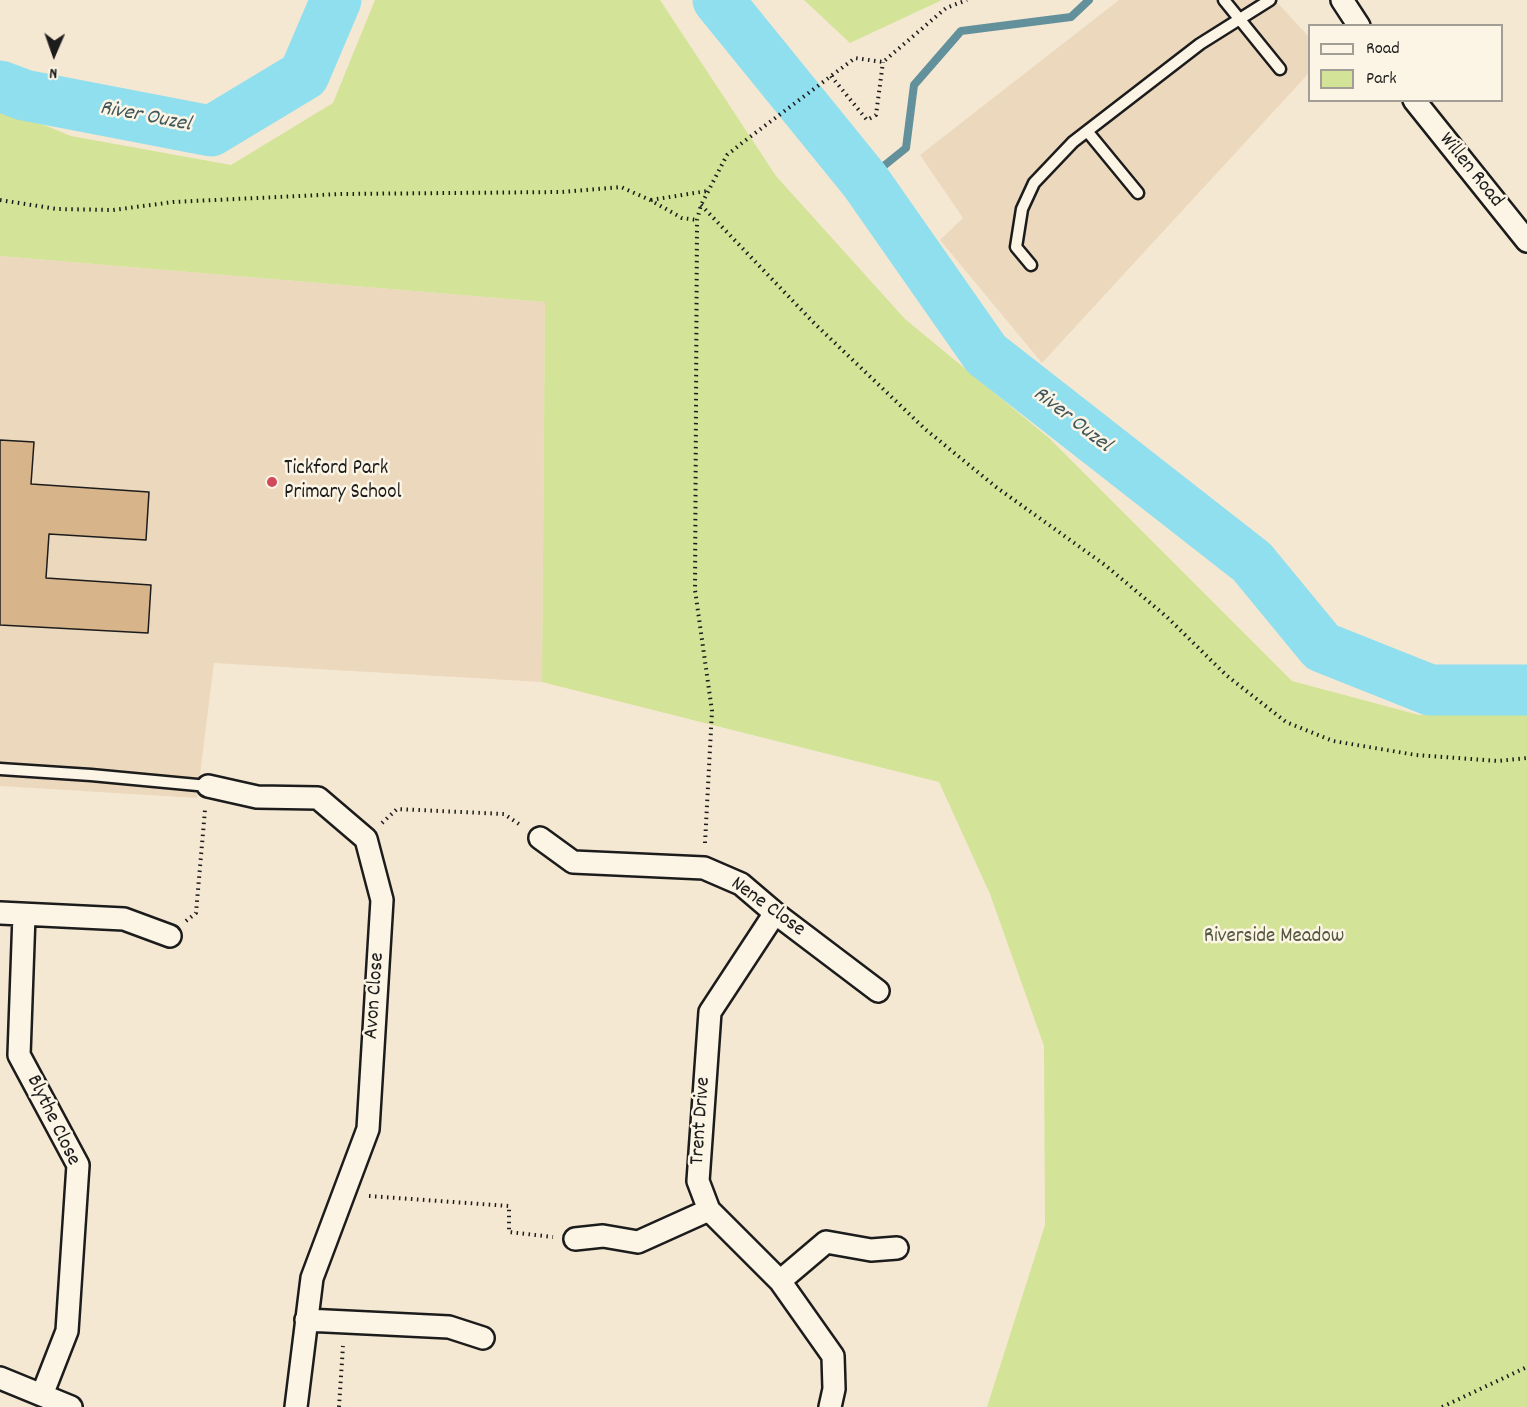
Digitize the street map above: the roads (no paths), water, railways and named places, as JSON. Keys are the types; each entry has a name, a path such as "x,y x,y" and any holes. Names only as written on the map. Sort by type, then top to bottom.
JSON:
{"street":[{"path":"1342,0 1358,24"},
{"name":"Willen Road","path":"1416,102 1527,241"},
{"name":"Avon Close","path":"208,786 256,797 318,798 366,839 382,900 368,1129 312,1278 296,1407"},
{"name":"Nene Close","path":"540,838 573,862 704,868 741,884 775,913 878,990"},
{"path":"0,913 124,919 170,936"},
{"name":"Trent Drive","path":"775,913 710,1012 698,1181 709,1210 780,1281 833,1356 834,1389 830,1407"},
{"name":"Blythe Close","path":"24,915 19,1055 78,1166 67,1331 42,1395"},
{"path":"575,1239 603,1236 638,1242 709,1210"},
{"path":"780,1281 826,1242 871,1250 897,1248"},
{"path":"306,1320 449,1327 483,1338"},
{"path":"0,1378 70,1407"}],"lane":[{"path":"1224,0 1280,69"},
{"path":"1031,266 1016,247 1022,209 1034,183 1073,142 1087,131 1200,44 1270,0"},
{"path":"1087,131 1138,193"},
{"path":"0,769 208,786"}],"waterway":[{"name":"River Ouzel","path":"0,86 24,95 211,131 304,75 336,0"},
{"name":"River Ouzel","path":"718,0 865,181 986,354 1252,562 1322,647 1430,690 1527,690"},
{"path":"865,181 906,148 914,85 961,31 1071,17 1089,0"}],"place":[{"name":"Tickford Park Primary School","path":"272,482"}],"park label":[{"name":"Riverside Meadow","path":"1274,938"}]}
